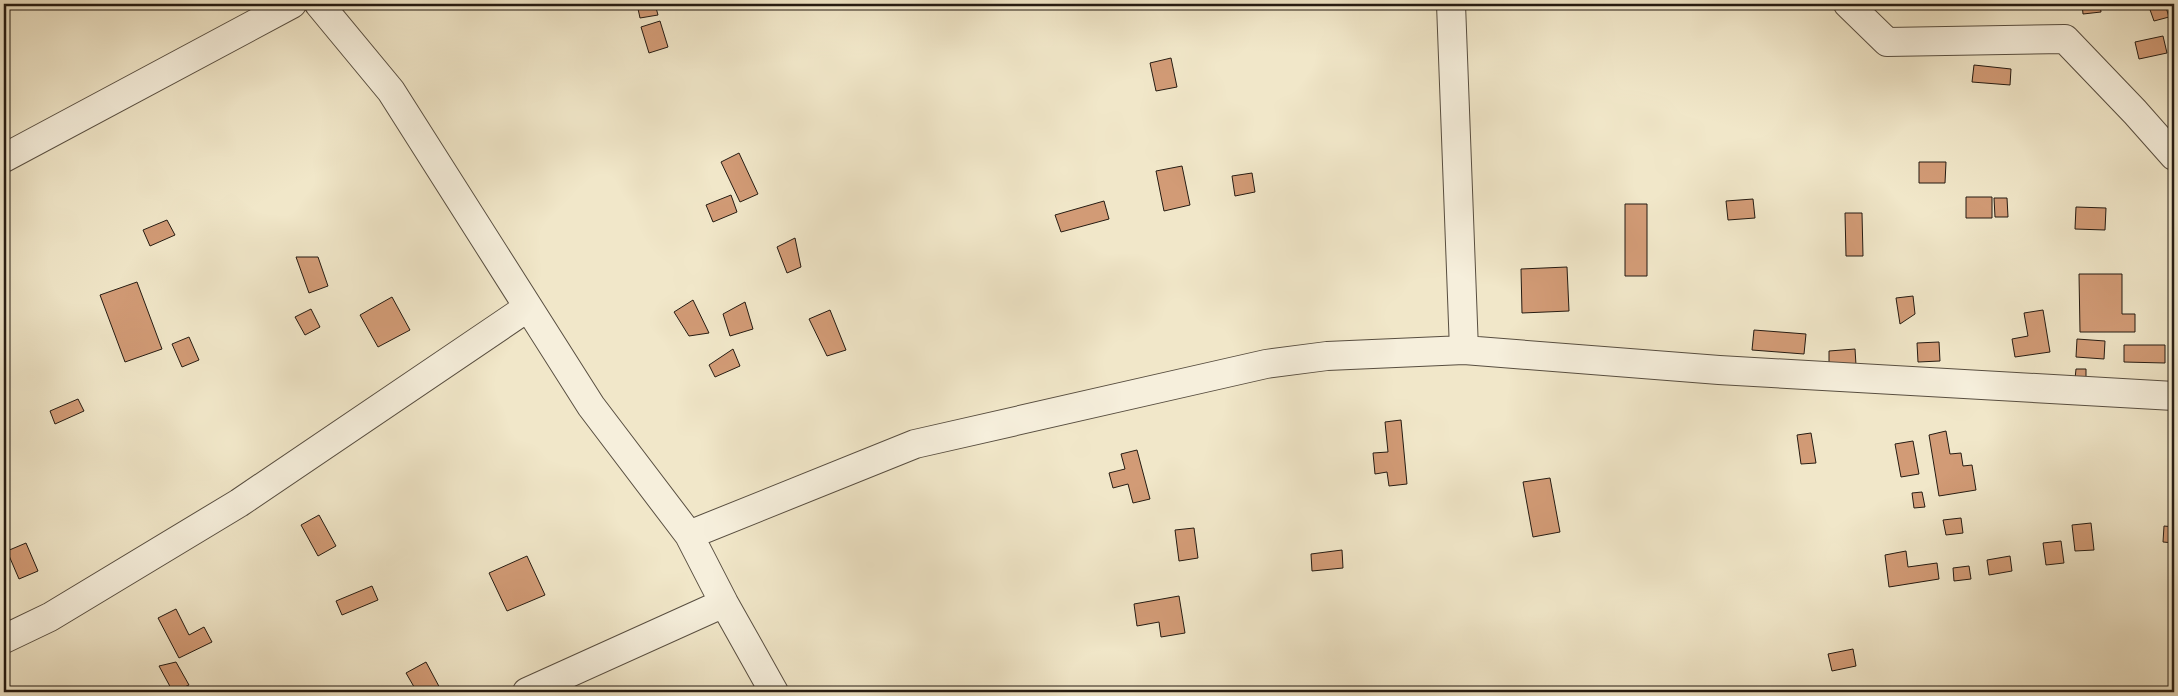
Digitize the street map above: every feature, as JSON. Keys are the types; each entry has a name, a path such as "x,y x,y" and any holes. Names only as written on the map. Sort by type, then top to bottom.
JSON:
{"street":[{"path":"4,158 292,4"},
{"path":"319,4 391,91 591,406 689,535 724,603 774,692"},
{"path":"1451,4 1464,350"},
{"path":"1848,4 1887,42 2065,39 2174,156"},
{"path":"4,639 50,618 239,503 528,308"},
{"path":"689,535 915,444 1266,364 1327,356 1464,350 1719,370 2174,396"},
{"path":"527,692 724,603"}],"building":[{"path":"637,4 655,4 658,15 640,18"},
{"path":"2082,4 2100,4 2101,12 2083,14"},
{"path":"2148,4 2165,4 2169,17 2154,21"},
{"path":"660,21 668,47 649,53 641,27"},
{"path":"2163,36 2167,53 2139,59 2135,42"},
{"path":"1171,58 1177,87 1156,91 1150,63"},
{"path":"1974,65 2011,69 2010,85 1972,82"},
{"path":"739,153 758,194 740,202 721,162"},
{"path":"1919,162 1946,162 1945,183 1919,183"},
{"path":"1182,166 1190,205 1164,211 1156,171"},
{"path":"1252,173 1255,192 1235,196 1232,176"},
{"path":"731,195 737,212 713,222 706,205"},
{"path":"1966,197 1992,197 1992,218 1966,218"},
{"path":"1994,198 2007,198 2008,217 1995,217"},
{"path":"1753,199 1755,218 1728,220 1726,201"},
{"path":"1104,201 1109,219 1061,232 1055,215"},
{"path":"1625,204 1647,204 1647,276 1625,276"},
{"path":"2076,207 2106,208 2105,230 2075,229"},
{"path":"1845,213 1862,213 1863,256 1846,256"},
{"path":"167,220 175,235 150,246 143,230"},
{"path":"795,238 801,267 787,273 777,247"},
{"path":"296,257 318,257 328,286 309,293"},
{"path":"1567,267 1569,311 1522,313 1521,269"},
{"path":"2079,274 2122,274 2122,314 2135,314 2135,332 2080,332"},
{"path":"137,282 162,349 125,362 100,295"},
{"path":"2171,291 2174,291 2174,309 2170,309"},
{"path":"1913,296 1915,314 1900,324 1896,298"},
{"path":"392,297 410,330 378,347 360,315"},
{"path":"693,300 709,333 689,336 674,312"},
{"path":"745,302 753,329 730,336 723,314"},
{"path":"311,309 320,327 305,335 295,317"},
{"path":"830,310 846,350 827,356 809,319"},
{"path":"2043,310 2050,352 2015,357 2012,339 2028,336 2024,313"},
{"path":"1754,330 1806,334 1804,354 1752,350"},
{"path":"189,337 199,360 182,367 172,344"},
{"path":"2077,339 2105,341 2104,359 2076,357"},
{"path":"1939,342 1940,361 1918,362 1917,343"},
{"path":"2124,345 2165,345 2165,363 2124,362"},
{"path":"733,349 740,366 715,377 709,365"},
{"path":"1855,349 1856,365 1829,366 1829,351"},
{"path":"2076,369 2086,369 2086,379 2075,379"},
{"path":"78,399 84,411 55,424 50,411"},
{"path":"1401,420 1407,484 1389,486 1387,472 1375,474 1373,453 1388,452 1385,422"},
{"path":"1946,431 1950,454 1961,453 1963,466 1972,465 1976,490 1939,496 1929,435"},
{"path":"1811,433 1816,463 1801,464 1797,435"},
{"path":"1913,441 1919,474 1901,477 1895,444"},
{"path":"1137,450 1150,499 1133,503 1128,484 1113,488 1109,473 1125,469 1121,454"},
{"path":"1550,478 1560,532 1533,537 1523,482"},
{"path":"1922,492 1925,507 1914,508 1912,493"},
{"path":"319,515 336,546 318,556 301,525"},
{"path":"1961,518 1963,533 1946,535 1943,520"},
{"path":"2091,523 2094,550 2075,551 2072,525"},
{"path":"2164,526 2174,527 2174,543 2163,542"},
{"path":"1194,528 1198,558 1179,561 1175,530"},
{"path":"2061,541 2064,563 2046,565 2043,543"},
{"path":"26,543 38,571 19,579 7,551"},
{"path":"1342,550 1343,568 1312,571 1311,554"},
{"path":"1906,551 1908,567 1937,563 1939,579 1889,587 1885,555"},
{"path":"527,556 545,595 507,611 489,573"},
{"path":"2010,556 2012,571 1989,575 1987,560"},
{"path":"1969,566 1971,579 1954,581 1953,568"},
{"path":"372,586 378,600 342,615 336,601"},
{"path":"1179,596 1185,633 1161,637 1159,622 1137,626 1134,604"},
{"path":"176,609 189,635 204,627 212,642 179,658 158,618"},
{"path":"1853,649 1856,666 1832,671 1828,654"},
{"path":"176,662 189,685 173,692 159,666"},
{"path":"426,662 442,692 417,692 406,673"},
{"path":"1801,689 1801,692 1783,692 1783,690"}]}
